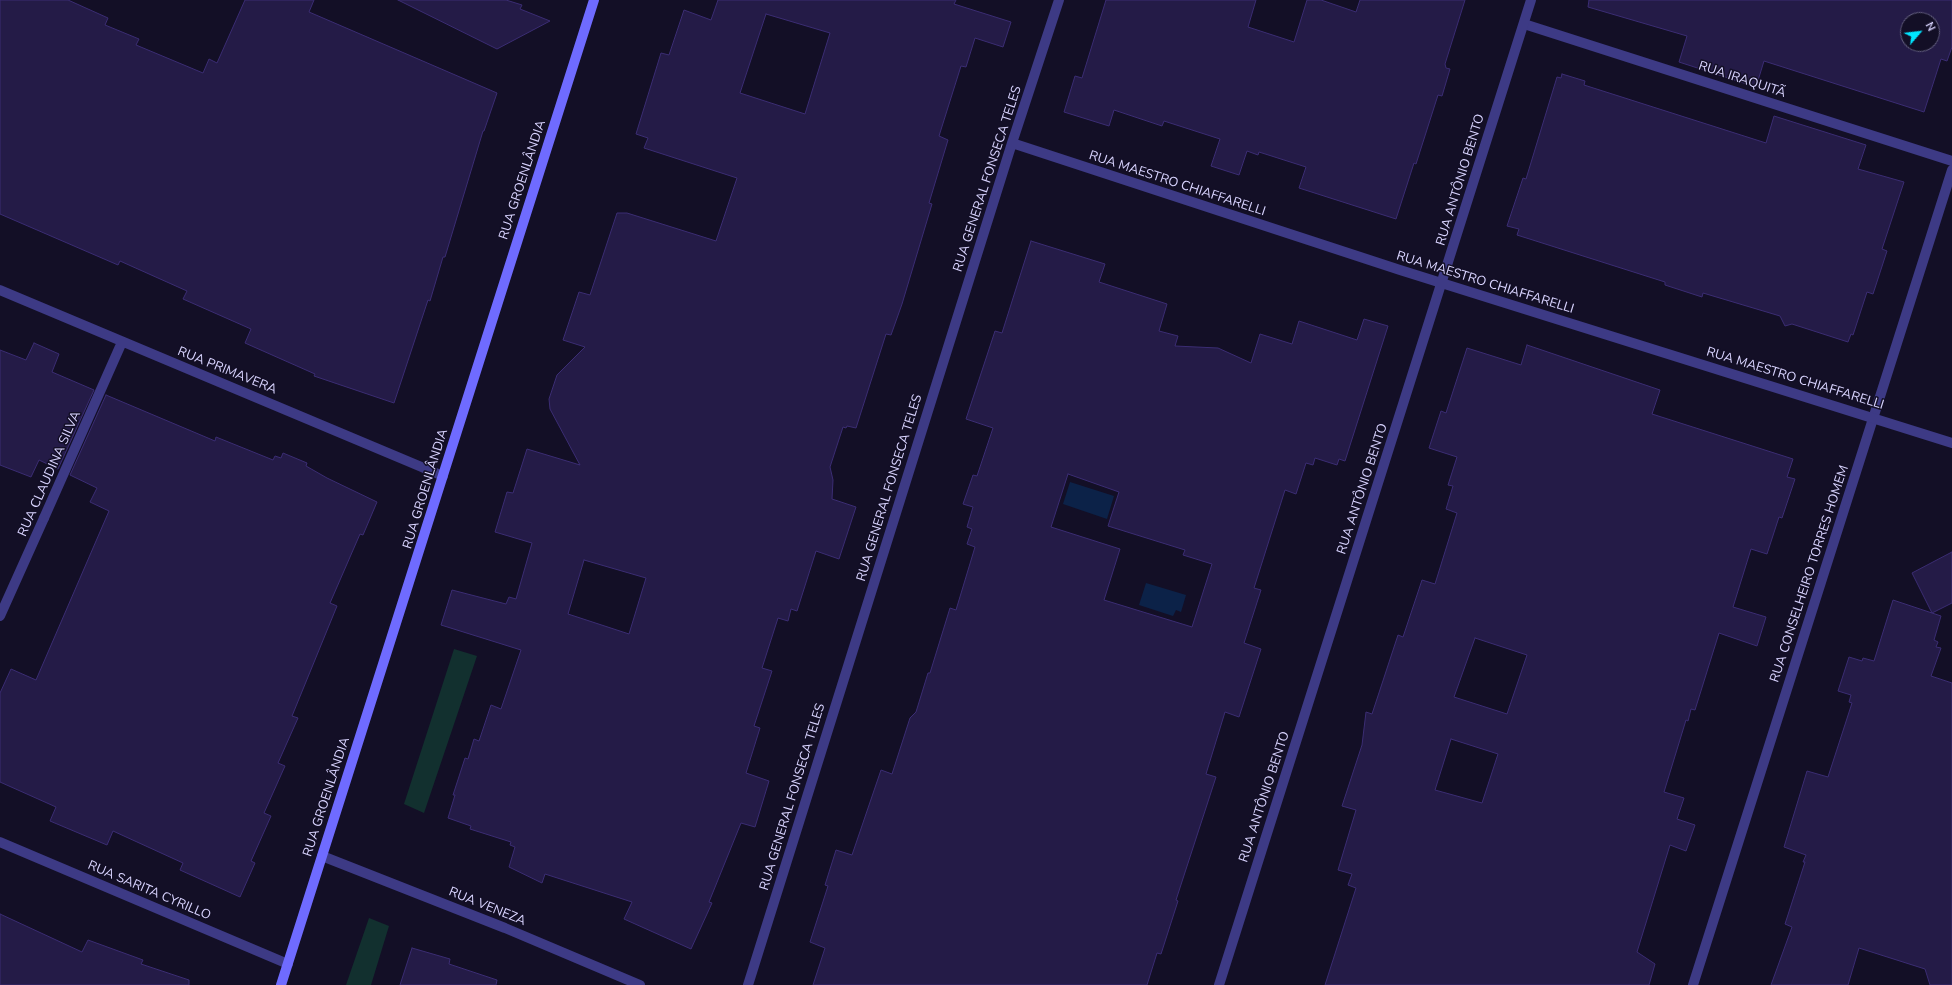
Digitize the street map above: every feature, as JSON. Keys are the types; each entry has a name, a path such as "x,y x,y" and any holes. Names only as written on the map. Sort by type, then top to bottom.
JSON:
{"main road":[{"name":"RUA GROENLÂNDIA","path":"281,985 594,0"}],"street":[{"name":"RUA GENERAL FONSECA TELES","path":"748,985 1012,144 1059,0"},
{"name":"RUA ANTÔNIO BENTO","path":"1219,985 1531,0"},
{"name":"RUA IRAQUITÃ","path":"1524,24 1952,161"},
{"name":"RUA MAESTRO CHIAFFARELLI","path":"1012,144 1442,284 1952,442"},
{"name":"RUA CONSELHEIRO TORRES HOMEM","path":"1693,985 1952,170"},
{"name":"RUA PRIMAVERA","path":"0,290 443,476"},
{"name":"RUA CLAUDINA SILVA","path":"0,616 122,342"},
{"name":"RUA SARITA CYRILLO","path":"0,842 288,964"},
{"name":"RUA VENEZA","path":"322,856 506,928 640,985"}],"green space":[{"path":"454,649 477,656 424,813 404,804"},
{"path":"369,918 389,926 371,985 346,985"}],"water":[{"path":"1070,482 1114,496 1107,519 1063,504"},
{"path":"1146,583 1186,595 1181,612 1176,610 1173,616 1139,605"}],"building":[{"path":"0,0 68,0 108,18 105,25 139,39 136,45 203,73 209,59 217,63 245,0 314,0 309,12 497,93 483,131 445,257 443,257 430,301 428,300 394,403 314,376 315,374 245,343 251,329 183,299 187,291 120,261 118,265 0,214"},
{"path":"398,0 506,0 522,5 520,9 550,21 497,49"},
{"path":"718,0 956,0 954,4 1011,22 1003,47 975,38 966,67 961,66 939,136 948,140 929,203 932,204 902,304 891,335 886,334 856,428 847,426 846,428 843,427 830,467 833,480 832,499 856,507 839,559 816,551 797,611 791,609 788,621 778,618 762,668 772,671 754,726 760,728 746,773 769,781 755,827 741,823 709,902 712,903 691,949 624,919 632,902 545,874 542,883 509,867 515,847 510,845 511,842 470,829 471,826 448,818 455,795 453,795 465,758 468,759 474,739 479,741 491,705 501,709 521,650 441,625 452,590 506,604 509,597 516,599 532,543 495,532 507,492 513,493 527,449 580,465 550,409 549,399 557,375 585,347 563,340 579,292 590,295 617,213 627,213 716,241 737,178 644,148 648,138 636,134 661,53 669,55 684,10 711,20","holes":["766,14 830,33 805,114 740,93","584,560 646,578 629,634 568,614"]},
{"path":"1106,0 1256,0 1248,27 1294,42 1307,0 1321,0 1356,12 1360,0 1465,0 1445,64 1446,68 1450,69 1442,96 1438,95 1416,164 1414,163 1396,219 1299,188 1306,167 1259,152 1258,155 1247,151 1239,175 1211,166 1220,139 1164,121 1162,126 1114,110 1109,126 1064,112 1075,76 1082,78"},
{"path":"1589,0 1952,0 1952,47 1947,61 1941,59 1924,112 1764,61 1756,87 1679,62 1687,36 1588,7"},
{"path":"1562,74 1585,81 1584,85 1766,143 1774,116 1866,145 1858,169 1904,182 1882,249 1887,251 1873,294 1867,292 1853,335 1851,334 1848,342 1792,324 1785,326 1780,316 1703,293 1702,297 1665,285 1665,282 1517,235 1519,229 1507,226 1523,178 1526,179 1557,77 1561,78"},
{"path":"1031,241 1105,264 1099,282 1167,304 1159,331 1178,336 1175,346 1218,348 1251,363 1260,334 1292,344 1299,321 1357,340 1364,319 1388,326 1345,461 1339,459 1337,465 1315,458 1313,465 1306,463 1296,494 1285,490 1254,588 1261,590 1244,643 1261,649 1239,717 1225,712 1206,774 1216,777 1176,900 1178,901 1161,954 1157,953 1147,985 813,985 825,948 810,942 828,886 825,885 836,850 852,855 881,770 892,774 910,718 916,712 928,673 930,673 950,608 956,610 975,547 967,544 972,529 967,527 973,507 963,504 973,475 977,476 993,428 966,419 995,331 1002,333","holes":["1068,474 1119,492 1108,526 1185,550 1183,555 1212,564 1192,627 1104,600 1120,549 1051,527"]},
{"path":"34,343 59,354 52,372 94,390 58,469 39,460 31,477 0,465 0,350 26,360"},
{"path":"1527,345 1660,390 1652,414 1793,459 1787,477 1795,479 1782,518 1779,517 1767,554 1751,549 1733,607 1766,617 1757,646 1719,633 1695,710 1691,709 1688,721 1686,720 1664,792 1684,798 1677,819 1695,825 1686,851 1670,845 1637,952 1655,964 1649,985 1325,985 1356,888 1348,885 1352,874 1338,870 1356,810 1342,806 1362,745 1366,712 1372,714 1398,635 1403,637 1422,580 1435,584 1457,513 1446,509 1453,486 1448,485 1457,457 1429,448 1441,411 1446,413 1467,348 1521,365","holes":["1475,638 1527,655 1507,714 1454,697","1451,739 1498,754 1482,803 1435,790"]},
{"path":"106,395 215,441 216,437 273,460 275,456 281,458 283,453 307,463 306,466 327,478 377,502 363,535 360,534 330,603 337,606 292,716 298,718 278,763 285,766 264,813 271,816 251,861 255,863 240,897 180,870 183,863 113,831 107,845 50,821 56,807 0,782 0,693 11,669 36,680 109,511 90,502 97,488 70,475"},
{"path":"1952,552 1952,603 1932,613 1912,573"},
{"path":"1893,600 1941,616 1934,640 1938,642 1936,647 1941,648 1931,676 1952,683 1952,985 1930,985 1925,969 1859,948 1848,985 1771,985 1792,927 1785,924 1806,855 1784,847 1807,771 1828,777 1852,703 1849,702 1851,695 1838,691 1849,657 1862,661 1863,658 1874,661"},
{"path":"0,914 82,952 88,940 143,960 141,964 189,980 189,985 0,985"},
{"path":"412,948 450,959 449,964 497,980 496,985 400,985"}]}
